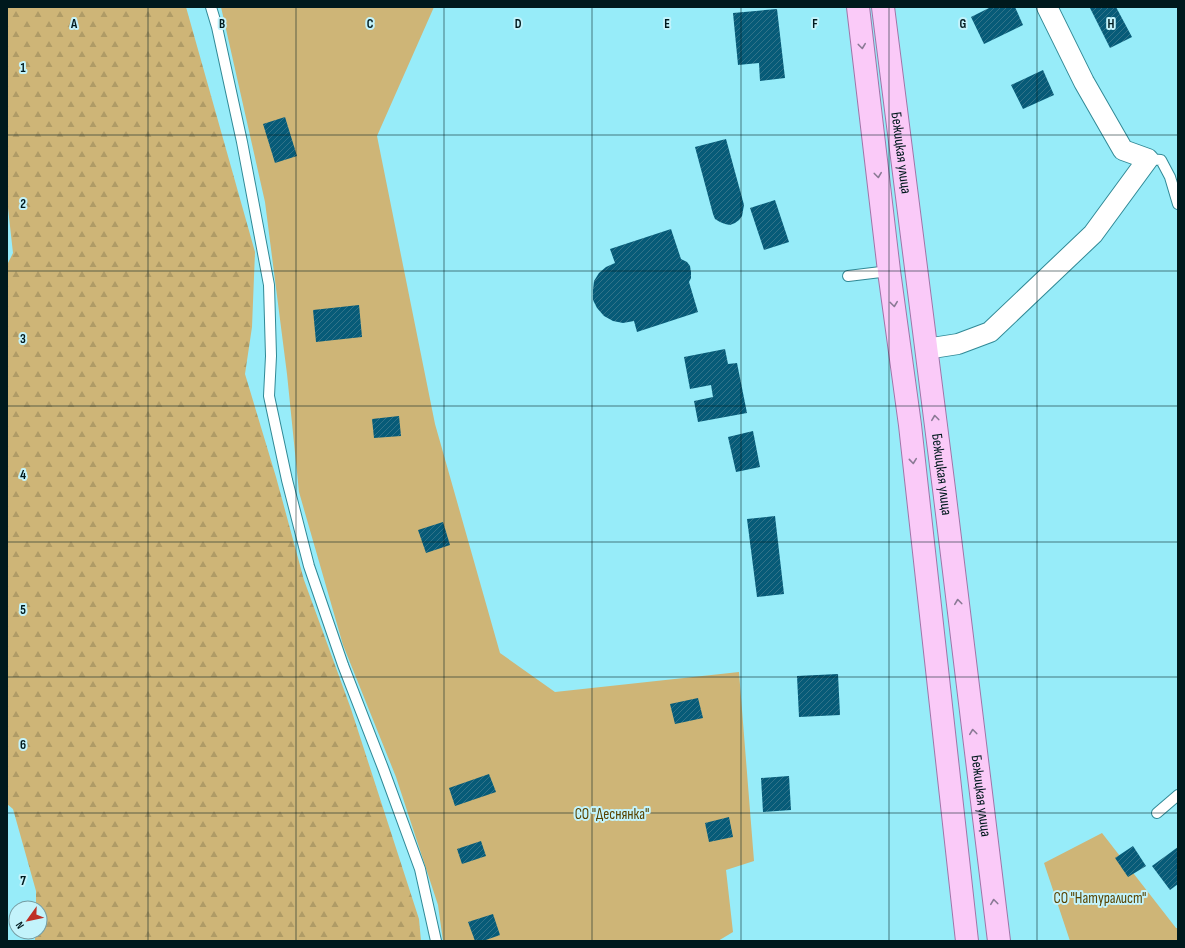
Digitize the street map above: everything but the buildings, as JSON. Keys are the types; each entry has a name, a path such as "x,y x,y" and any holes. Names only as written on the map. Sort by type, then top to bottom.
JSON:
{"main road":[{"name":"Бежицкая улица","path":"858,7 910,425 967,941"},
{"name":"Бежицкая улица","path":"883,7 999,941"}],"street":[{"path":"926,349 958,344 990,332 1093,234 1148,159 1123,150 1084,82 1047,7"}],"lane":[{"path":"210,7 217,27 242,142 269,285 271,356 269,396 287,480 309,566 343,665 420,868 436,941"},
{"path":"1148,159 1161,160 1170,176 1178,204"},
{"path":"848,276 890,270"},
{"path":"1157,814 1178,795"}],"green space":[{"path":"7,7 186,7 255,252 252,327 245,374 276,477 304,580 351,709 419,919 421,941 35,941 48,940 48,900 36,900 36,891 13,809 7,804 7,265 13,253 7,199"},
{"name":"СО \"Деснянка\"","path":"221,7 434,7 377,136 435,424 500,653 555,692 739,672 754,861 726,870 733,932 718,941 443,941 438,905 396,777 343,645 299,492 287,374 265,202"},
{"name":"СО \"Натуралист\"","path":"1102,833 1176,928 1178,928 1178,941 1070,941 1044,863"}]}
